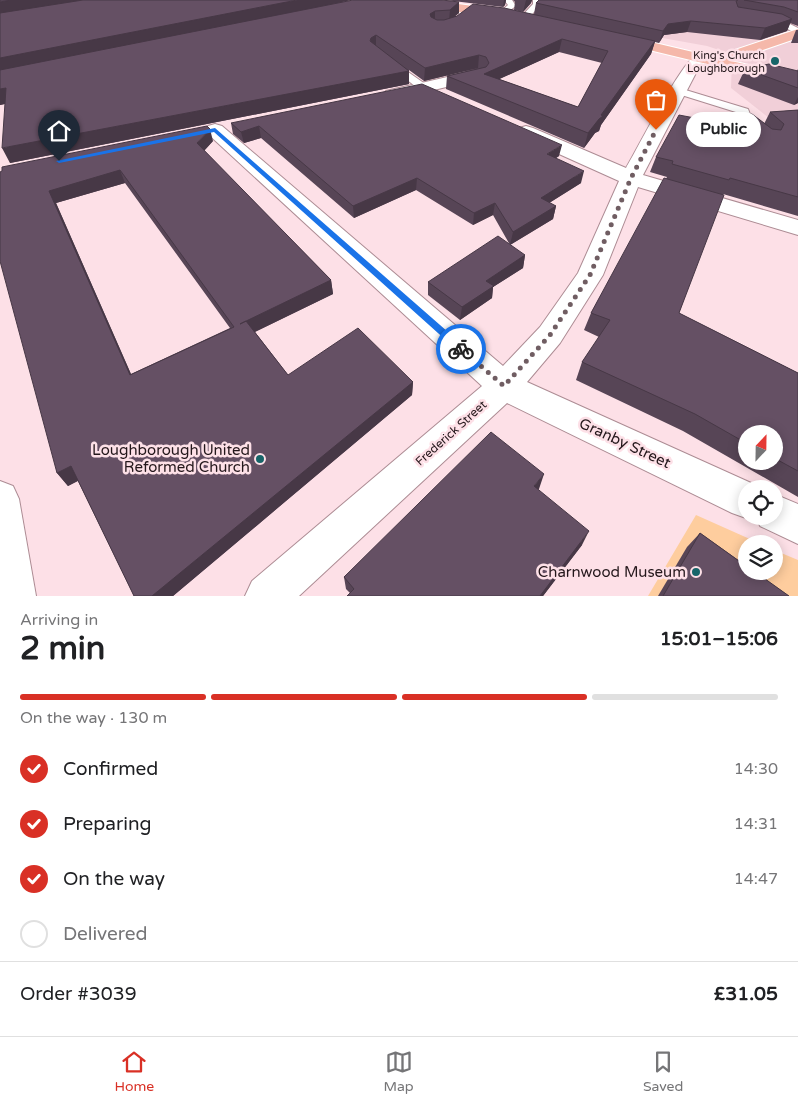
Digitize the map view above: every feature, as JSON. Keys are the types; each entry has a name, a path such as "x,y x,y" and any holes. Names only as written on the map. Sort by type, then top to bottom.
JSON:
{"main road":[{"path":"401,0 503,13 542,22"},
{"path":"707,59 798,32"},
{"path":"606,36 707,59 752,72 798,81"}],"street":[{"name":"Frederick Street","path":"267,596 504,386 550,335 590,275 631,178 689,70 707,59"},
{"path":"377,98 478,75"},
{"path":"424,88 451,100"},
{"path":"514,127 631,178 798,228"},
{"name":"Granby Street","path":"215,130 504,386 738,496"},
{"path":"0,499 14,596"},
{"path":"783,517 798,524"}],"lane":[{"path":"503,13 512,6 508,0"},
{"path":"524,18 536,4 537,0"},
{"path":"461,18 472,9"},
{"path":"762,19 779,22 798,32"},
{"path":"385,58 424,88"},
{"path":"679,91 744,112 750,126 769,140"}],"shaded area":[{"path":"517,0 798,0 798,141 731,88 732,62 725,52 707,46 518,12"},
{"path":"696,515 741,535 738,535 738,580 783,580 783,554 798,560 798,596 648,596"}],"building":[{"path":"83,0 297,0 0,58 0,13"},
{"path":"353,0 442,0 459,2 450,10 435,11 430,14 431,17 437,20 457,16 473,4 504,8 655,41 601,115 603,116 588,133 447,76 486,67 489,63 486,57 479,55 425,68 376,35 370,41 409,71 2,148 6,88 0,89 0,70","holes":["562,39 608,51 578,107 484,74"]},
{"path":"539,0 738,0 736,1 738,7 782,14 792,19 765,28 691,21 668,24 663,31 536,3"},
{"path":"744,0 798,0 798,12 784,7"},
{"path":"769,64 798,71 798,88 745,69"},
{"path":"422,84 562,145 547,154 584,171 541,198 556,206 513,232 495,203 474,213 417,178 353,206 259,126 241,132 231,123"},
{"path":"798,110 798,197 672,164 673,161 656,157 679,115 700,119 752,114 772,129 781,130 784,124 770,112"},
{"path":"207,126 210,129 197,143 331,280 246,321 288,375 358,328 413,382 152,596 134,596 71,466 57,473 0,261 0,172 2,167","holes":["120,170 234,327 130,375 49,191"]},
{"path":"664,178 724,195 679,313 798,373 798,471 783,463 783,425 738,425 738,438 695,414 582,362 610,320 591,313"},
{"path":"498,236 525,255 486,281 494,286 462,307 428,282"},
{"path":"491,432 544,474 534,486 589,531 540,596 347,596 354,589 344,577"},
{"path":"700,533 738,560 738,580 767,580 789,596 663,596"}],"way so far":[{"path":"461,349 504,386 550,335 590,275 631,178 656,130"}],"place":[{"name":"King's Church Loughborough","path":"775,61"},
{"name":"Public","path":"656,130"},
{"name":"Loughborough United Reformed Church","path":"260,459"},
{"name":"Charnwood Museum","path":"696,572"}],"route":[{"path":"59,161 215,130 461,349"}]}
